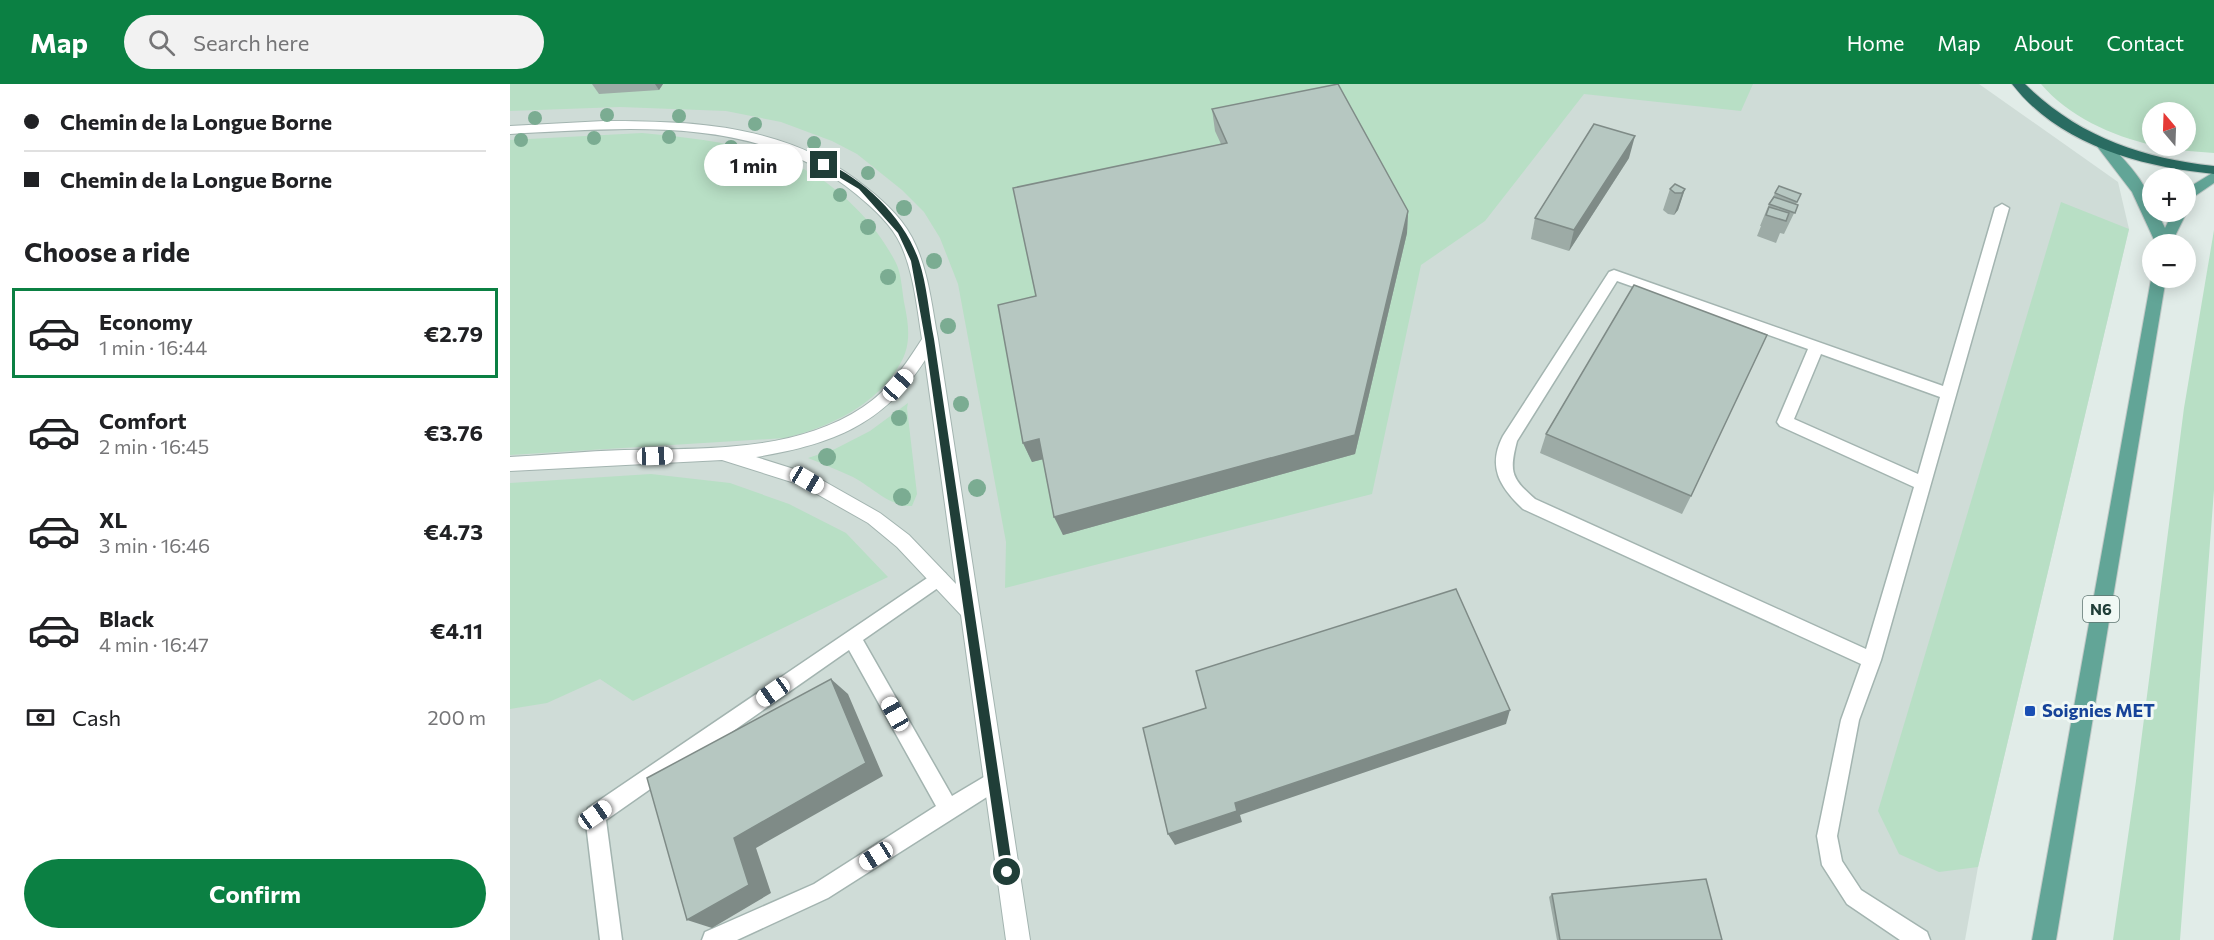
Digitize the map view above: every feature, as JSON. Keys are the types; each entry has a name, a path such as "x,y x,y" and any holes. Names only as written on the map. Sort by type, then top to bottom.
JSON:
{"highway":[{"path":"2018,84 2049,114 2103,145 2152,160 2214,170"}],"main road":[{"path":"2103,145 2131,177 2151,210 2159,234"},
{"path":"2196,188 2214,176"},
{"name":"N6","path":"2044,940 2156,288"}],"street":[{"path":"510,130 603,126 693,127 730,132 792,148 840,173 861,188 902,232 915,261 930,339 1018,940"},
{"path":"510,464 720,453 805,442 849,423 885,399 910,371 930,339"},
{"path":"720,453 807,480 874,518 903,541 968,609"}],"lane":[{"path":"1919,940 1854,897 1832,865 1827,836 1850,720 1872,660 2002,208"},
{"path":"1872,660 1529,504 1507,484 1503,463 1509,440 1614,275 1950,394"},
{"path":"1816,347 1785,422 1922,483"},
{"path":"611,940 595,815 939,578"},
{"path":"852,638 949,810"},
{"path":"713,940 820,891 994,781"}],"shaded area":[{"path":"510,84 1979,84 2118,182 2129,229 1978,867 1965,940 510,940"}],"green space":[{"path":"510,84 1753,84 1741,111 1584,94 1485,221 1421,265 1372,494 1005,588 1006,542 958,284 940,238 924,212 902,190 857,154 832,141 781,122 726,111 620,107 510,111"},
{"path":"2041,84 2214,84 2214,153 2196,152 2196,102 2142,102 2142,142 2092,123 2064,106"},
{"path":"642,133 734,145 779,158 821,179 864,216 882,239 898,268 908,329 904,357 890,379 878,392 850,413 834,421 785,438 510,455 510,140"},
{"path":"2061,202 2129,229 1978,867 1939,872 1899,854 1878,811"},
{"path":"2214,230 2214,490 2180,940 2113,940 2184,408"},
{"path":"908,403 917,494 912,506 889,500 853,477 808,458 835,449 870,431"},
{"path":"651,474 730,483 789,504 846,533 888,577 633,701 600,679 547,703 510,709 510,483"}],"building":[{"path":"1338,84 1408,211 1355,435 1054,517 1039,439 1023,443 998,305 1036,296 1013,188 1227,143 1212,109"},
{"path":"1594,124 1635,136 1574,230 1535,218"},
{"path":"1675,184 1685,189 1682,193 1675,193 1670,189"},
{"path":"1779,186 1801,194 1797,202 1775,193"},
{"path":"1774,197 1798,205 1795,213 1769,204"},
{"path":"1769,207 1789,213 1786,221 1766,215"},
{"path":"1634,285 1767,335 1691,496 1546,434"},
{"path":"1456,589 1510,710 1235,803 1237,811 1168,834 1143,728 1206,708 1196,671"},
{"path":"831,679 866,763 734,838 749,885 687,920 647,778"},
{"path":"1706,879 1722,940 1560,940 1552,894"}],"place":[{"name":"Soignies MET","path":"2030,711"}],"route":[{"path":"824,165 840,173 872,198 902,232 915,261 930,339 1007,872"}]}
